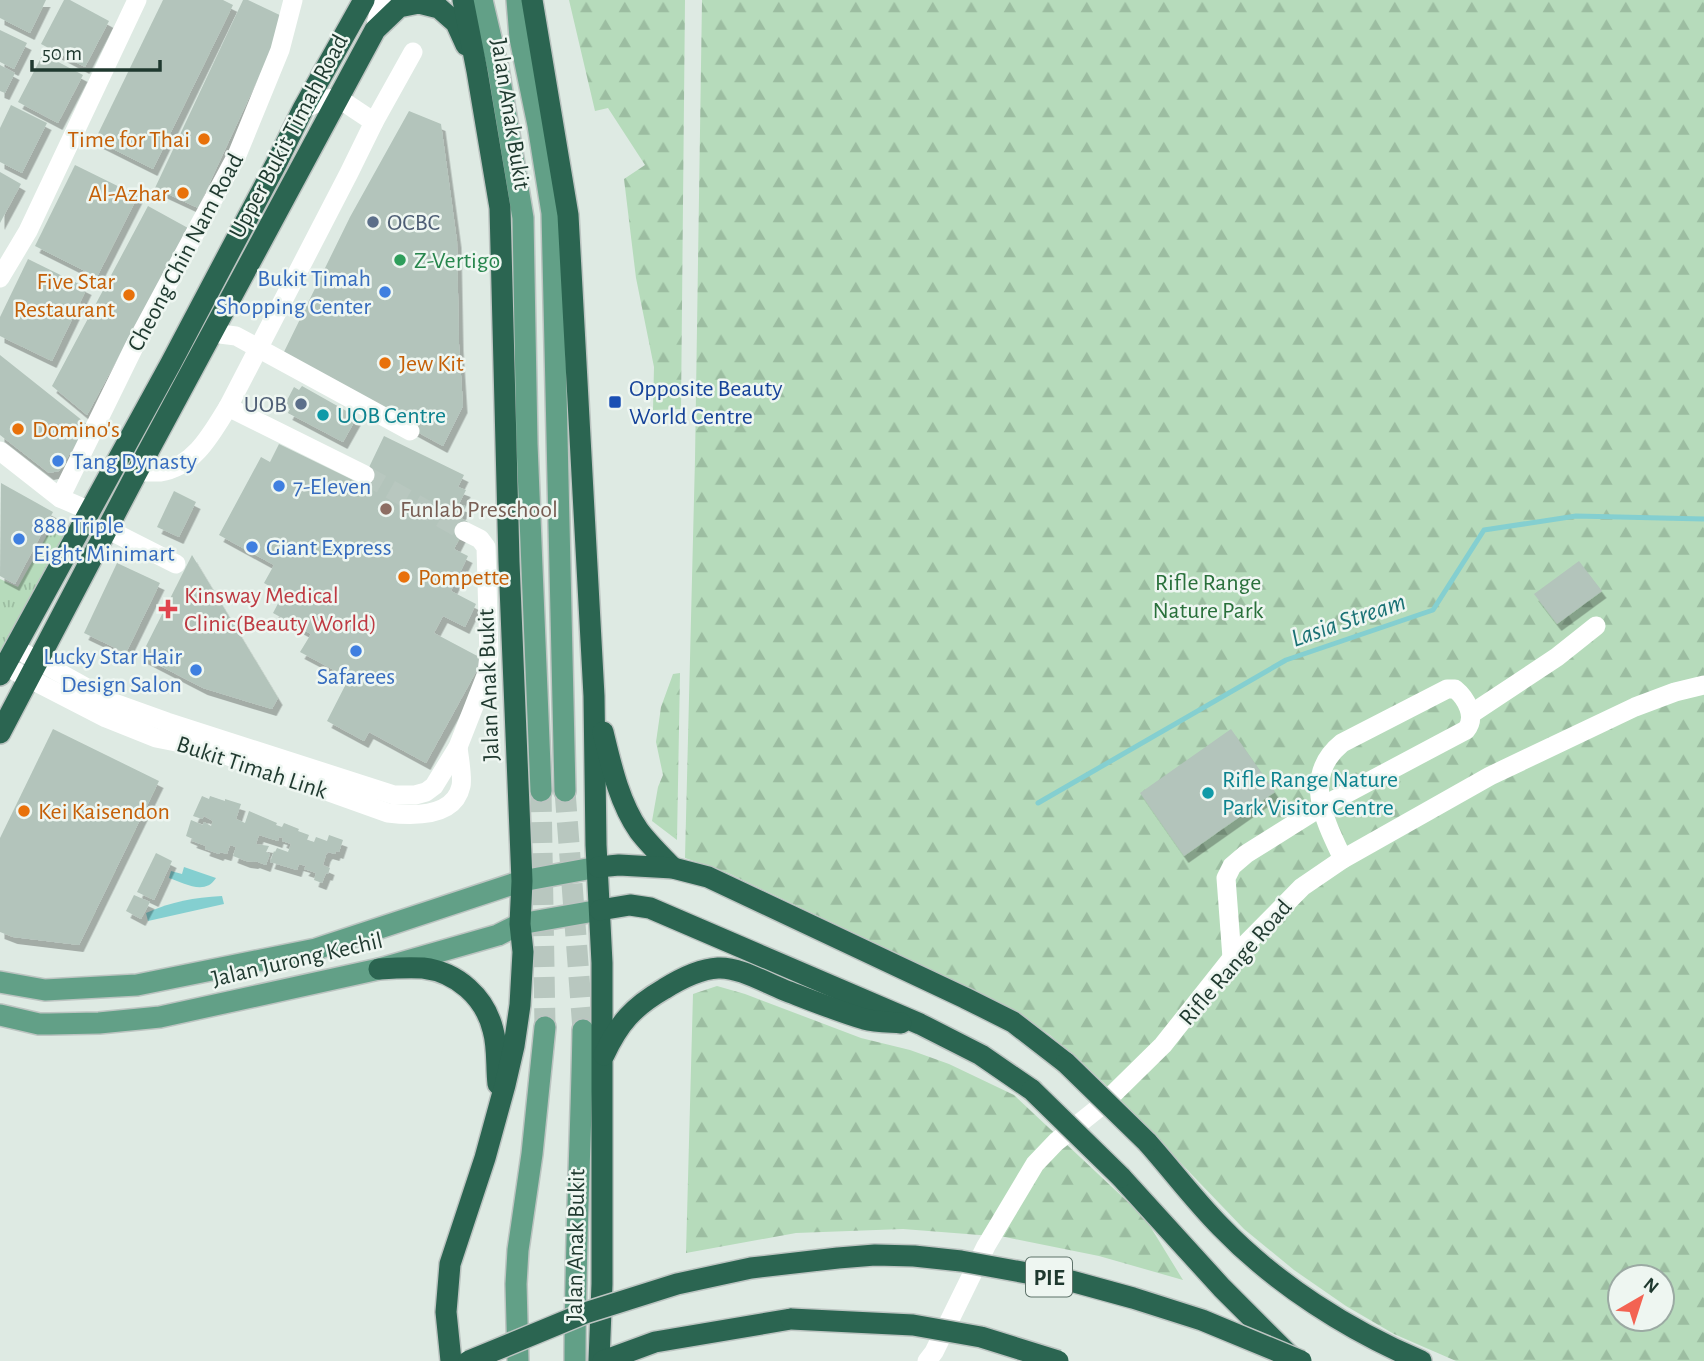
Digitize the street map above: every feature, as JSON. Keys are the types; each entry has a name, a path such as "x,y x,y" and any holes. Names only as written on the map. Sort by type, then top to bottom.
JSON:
{"highway":[{"name":"Upper Bukit Timah Road","path":"6,663 178,351 303,109 365,0"},
{"name":"Jalan Anak Bukit","path":"452,1361 446,1311 450,1264 485,1158 514,1046 523,952 499,208 463,0"},
{"name":"Jalan Anak Bukit","path":"532,0 568,215 594,696 602,962 601,1361"},
{"name":"Upper Bukit Timah Road","path":"0,733 375,30 399,7 419,3 439,8 456,23 477,71"},
{"path":"594,696 612,768 631,818 673,868"},
{"path":"598,867 619,865 673,868 708,877 1013,1022 1066,1063 1147,1142 1220,1226 1251,1256 1328,1313 1398,1352 1420,1361"},
{"path":"600,910 630,905 649,908 920,1024 981,1055 1032,1090 1121,1177 1222,1289 1294,1361"},
{"path":"379,969 413,967 438,972 463,984 481,1001 494,1031 500,1104"},
{"path":"602,1060 615,1032 655,994 686,977 720,968 759,979 866,1020 920,1024"},
{"name":"PIE","path":"469,1361 585,1313 677,1284 751,1268 876,1255 961,1261 1071,1281 1202,1320 1301,1361"},
{"path":"601,1361 655,1342 791,1319 913,1325 981,1337 1058,1361"}],"main road":[{"name":"Jalan Anak Bukit","path":"482,0 498,68 523,218 527,443 541,791"},
{"name":"Jalan Anak Bukit","path":"517,0 520,38 538,125 552,214 565,791"},
{"name":"Jalan Jurong Kechil","path":"0,982 45,990 137,985 316,949 522,881 598,867"},
{"name":"Jalan Jurong Kechil","path":"0,1015 39,1024 99,1023 160,1017 379,969 498,934 520,923 600,910"},
{"name":"Jalan Anak Bukit","path":"518,1361 518,1250 533,1154 545,1027"},
{"name":"Jalan Anak Bukit","path":"575,1361 583,1030"}],"street":[{"path":"0,278 27,231 137,0"},
{"name":"Cheong Chin Nam Road","path":"61,498 135,345 237,155 280,50 293,0"},
{"path":"375,30 379,12 386,0"},
{"path":"137,472 162,471 177,467 190,459 215,429 374,122 414,52"},
{"path":"303,109 326,99 338,98 374,122"},
{"path":"212,333 236,336 410,432"},
{"path":"228,407 365,475"},
{"path":"0,451 61,498 90,511"},
{"path":"107,528 176,565"},
{"name":"Bukit Timah Link","path":"391,804 426,792 434,786 458,747 487,673 489,663 485,547 480,539 464,531"},
{"path":"1471,713 1557,657 1596,626"},
{"name":"Bukit Timah Link","path":"6,663 32,669 106,718 156,738 208,742 391,804 410,816 428,814 452,803 461,786 458,747"},
{"name":"Rifle Range Road","path":"928,1361 986,1246 1035,1164 1056,1142 1101,1106 1163,1045 1231,958 1302,887 1343,859 1490,776 1635,707 1675,692 1704,685"},
{"path":"1231,958 1226,878 1228,871 1246,854 1321,807 1466,730 1470,725 1471,713 1458,691 1451,688 1342,743 1331,754 1324,766 1319,787 1321,807 1325,822 1343,859"}],"green space":[{"path":"569,0 685,0 681,409 653,410 654,367 636,278 624,179 645,165 608,108 595,111"},
{"name":"Rifle Range Nature Park","path":"702,0 1704,0 1704,1361 1456,1361 1394,1334 1346,1306 1294,1270 1244,1229 1103,1082 1050,1035 1003,1004 728,873 685,858"},
{"path":"56,519 67,527 67,552 0,664 0,579 18,587"},
{"path":"680,673 677,840 652,821 663,775 656,742 661,707 673,674"},
{"path":"717,986 861,1038 910,1050 949,1064 1014,1095 1145,1218 1183,1280 1099,1256 1005,1237 903,1229 796,1233 686,1253 693,994"}],"water":[{"path":"184,867 216,878 200,887 169,878 171,871 182,874"},
{"path":"222,896 224,904 148,921 146,913 165,906 192,899"}],"building":[{"path":"0,0 46,0 30,33 0,18"},
{"path":"64,0 70,0 109,21 85,67 41,44"},
{"path":"163,0 223,0 233,5 153,169 95,140"},
{"path":"243,0 286,18 198,208 155,188"},
{"path":"0,30 27,43 14,69 0,62"},
{"path":"43,54 83,75 58,123 18,102"},
{"path":"0,65 15,73 5,93 0,91"},
{"path":"11,105 47,123 22,173 0,162 0,128"},
{"name":"Bukit Timah Shopping Center","path":"409,111 441,124 457,241 463,406 443,446 281,358 350,217"},
{"path":"75,165 138,196 97,277 35,246"},
{"path":"0,172 21,184 0,223"},
{"path":"148,206 188,228 87,415 52,386"},
{"path":"28,259 87,288 52,361 0,336 0,317"},
{"path":"0,355 88,425 59,471 49,473 0,435"},
{"name":"UOB Centre","path":"302,386 357,417 343,442 288,413 290,409 284,406 294,387 299,390"},
{"path":"384,436 464,475 458,487 466,490 459,504 465,506 459,517 468,522 454,549 468,556 451,591 476,604 465,627 443,616 434,633 483,659 426,763 369,732 364,741 327,721 349,678 300,652 311,634 273,613 283,594 264,583 274,565 219,535 261,457 270,462 279,444 361,484"},
{"path":"1,483 53,512 15,584 0,576"},
{"path":"174,491 196,502 179,537 157,527"},
{"path":"192,555 278,698 272,709 203,688 141,656"},
{"path":"1579,561 1602,591 1557,624 1534,594"},
{"path":"117,563 160,583 126,653 84,633"},
{"path":"53,729 159,781 79,945 13,937 0,932 0,838"},
{"name":"Rifle Range Nature Park Visitor Centre","path":"1231,729 1275,792 1184,856 1140,793"},
{"path":"202,796 241,804 236,819 245,823 249,811 277,823 276,825 282,827 284,823 299,829 298,831 309,835 307,840 314,842 316,837 327,841 329,835 343,840 339,852 328,852 326,855 323,865 330,868 322,883 314,880 316,873 304,869 306,866 299,864 297,870 270,862 277,848 288,852 291,844 282,841 283,838 279,837 278,841 259,835 256,844 269,846 266,852 270,854 266,865 233,856 236,847 230,845 227,854 219,854 192,841 193,839 186,836 191,820 211,826 213,821 204,816 202,819 193,816"},
{"path":"156,853 172,861 154,900 137,892"},
{"path":"134,895 150,902 141,919 126,911"}],"waterway":[{"name":"Lasia Stream","path":"1038,803 1286,660 1433,610 1484,530 1576,516 1704,519"}],"tunnel":[{"path":"365,475 464,531"},
{"path":"541,791 545,1027"},
{"path":"565,791 583,1030"}],"place":[{"name":"Time for Thai","path":"204,139"},
{"name":"Al-Azhar","path":"183,193"},
{"name":"OCBC","path":"373,222"},
{"name":"Z-Vertigo","path":"400,260"},
{"name":"Bukit Timah Shopping Center","path":"385,292"},
{"name":"Five Star Restaurant","path":"129,295"},
{"name":"Jew Kit","path":"385,363"},
{"name":"Opposite Beauty World Centre","path":"615,402"},
{"name":"UOB","path":"301,404"},
{"name":"UOB Centre","path":"323,415"},
{"name":"Domino's","path":"18,429"},
{"name":"Tang Dynasty","path":"58,461"},
{"name":"7-Eleven","path":"279,486"},
{"name":"Funlab Preschool","path":"386,509"},
{"name":"888 Triple Eight Minimart","path":"19,539"},
{"name":"Giant Express","path":"252,547"},
{"name":"Pompette","path":"404,577"},
{"name":"Kinsway Medical Clinic(Beauty World)","path":"168,609"},
{"name":"Safarees","path":"356,651"},
{"name":"Lucky Star Hair Design Salon","path":"196,670"},
{"name":"Rifle Range Nature Park Visitor Centre","path":"1208,793"},
{"name":"Kei Kaisendon","path":"24,811"}]}
